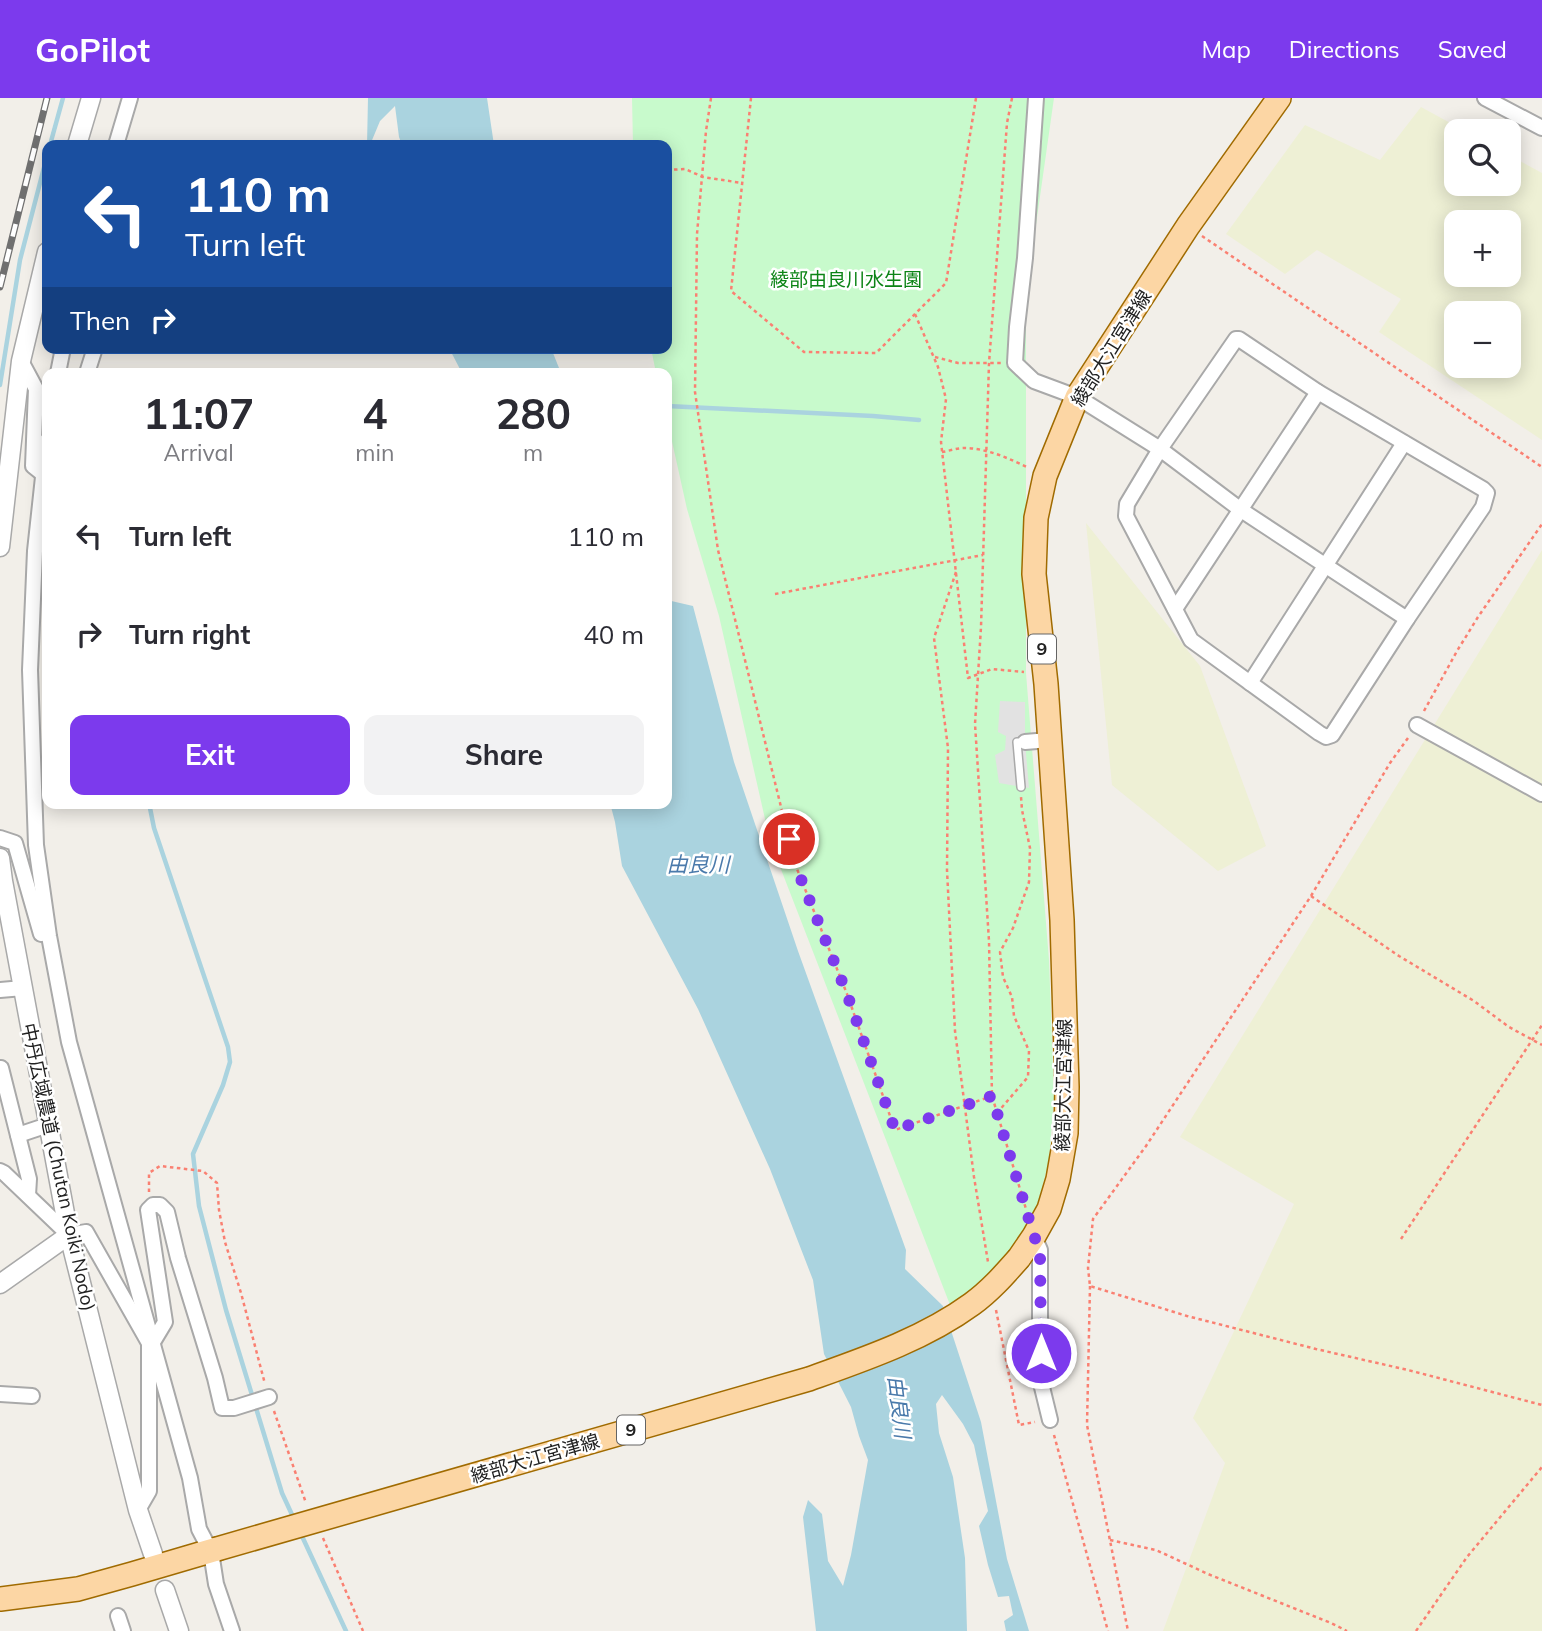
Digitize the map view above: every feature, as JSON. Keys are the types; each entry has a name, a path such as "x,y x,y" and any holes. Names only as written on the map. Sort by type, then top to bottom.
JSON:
{"main road":[{"name":"綾部大江宮津線","path":"0,1599 78,1589 809,1378 870,1357 952,1317 998,1282 1019,1258 1049,1209 1058,1179 1066,1133 1062,920 1034,574 1036,518 1045,476 1077,397 1188,226 1279,98"}],"street":[{"path":"78,140 91,98"},
{"path":"117,140 130,98"},
{"path":"1036,98 1026,258 1015,363 1034,381 1077,397 1160,449 1241,510 1407,619"},
{"path":"1485,98 1542,128"},
{"path":"0,547 21,361 42,273"},
{"path":"1236,339 1318,392 1487,493 1483,507 1332,736 1326,737 1192,640 1126,516 1127,504 1160,449 1236,339"},
{"path":"21,361 36,389 33,466 42,470"},
{"path":"1175,609 1318,392"},
{"path":"1250,683 1404,443"},
{"path":"42,495 35,551 30,670 36,845 49,936 69,1042 190,1478 199,1530 214,1550 216,1584 232,1631"},
{"path":"1417,725 1542,794"},
{"path":"1024,742 1049,740"},
{"path":"0,838 15,843 42,937 49,936"},
{"name":"中丹広域農道 (Chutan Koiki Nodo)","path":"0,858 69,1235 138,1510 153,1554"},
{"path":"0,990 23,988"},
{"path":"1,1068 29,1179 28,1195"},
{"path":"18,1135 48,1125"},
{"path":"0,1171 69,1235"},
{"path":"151,1343 165,1322 148,1210 153,1205 160,1205 167,1212 222,1408 234,1408 269,1397"},
{"path":"0,1284 69,1235 86,1232 151,1343 149,1491 138,1510"},
{"path":"1034,1236 1040,1250 1041,1379 1050,1420"},
{"path":"0,1394 32,1396"},
{"path":"165,1590 179,1631"}],"lane":[{"path":"1021,787 1017,742 1024,742"}],"path":[{"path":"711,98 696,234 695,392 718,550 795,864 847,994 895,1130 992,1096"},
{"path":"751,98 731,291 804,352 876,353 946,284 976,98"},
{"path":"1012,98 1007,122 989,363 975,724 989,941 992,1096 1034,1236"},
{"path":"672,170 685,169 703,177 742,183"},
{"path":"1188,226 1542,467"},
{"path":"915,314 939,367 946,399 941,442 968,678 992,669 1026,673 1045,684"},
{"path":"934,357 958,363 1015,363"},
{"path":"942,452 965,448 1000,455 1045,476"},
{"path":"1128,1631 1087,1425 1090,1286 1088,1268 1093,1219 1146,1146 1311,896 1390,764 1417,725 1478,617 1542,524"},
{"path":"775,594 983,555"},
{"path":"956,572 934,638 948,748 947,870 955,1031 989,1270"},
{"path":"996,1114 1028,1077 1029,1051 1014,1016 1012,997 1003,977 1000,952 1013,928 1029,882 1030,848 1022,810 1021,787"},
{"path":"1311,896 1399,956 1474,1001 1509,1027 1542,1045"},
{"path":"1401,1239 1542,1025"},
{"path":"153,1205 149,1199 149,1173 160,1166 202,1171 217,1183 225,1242 269,1397 310,1513"},
{"path":"1090,1286 1187,1316 1542,1405"},
{"path":"996,1311 1019,1425 1050,1420 1108,1631"},
{"path":"1416,1631 1467,1557 1542,1467"},
{"path":"321,1534 363,1631"},
{"path":"1110,1541 1156,1550 1347,1631"}],"green space":[{"name":"綾部由良川水生園","path":"632,98 1054,98 1026,295 1026,673 1049,960 1054,1097 1049,1161 1033,1221 997,1274 952,1310 770,841 719,616 687,509 672,442 672,368 655,368 652,354 672,354 672,140 633,140"},
{"path":"1421,107 1444,120 1444,196 1521,196 1521,162 1542,173 1542,440 1448,378 1521,378 1521,301 1444,301 1444,375 1379,332 1401,299 1317,250 1285,274 1226,234 1305,125 1380,160"},
{"path":"1086,523 1200,666 1266,846 1218,871 1112,785"},
{"path":"1542,550 1542,1631 1163,1631 1225,1463 1193,1418 1294,1204 1180,1137"}],"shaded area":[{"path":"1000,701 1025,702 1029,788 999,783 995,755 1005,750 1006,736 998,732"}],"water":[{"path":"368,98 487,98 493,140 400,140 395,106 380,121 372,140 367,140"},
{"path":"452,354 553,354 559,368 459,368"},
{"name":"由良川","path":"672,601 693,606 734,762 798,951 906,1250 905,1269 943,1306 981,1422 1007,1559 1029,1631 1006,1631 1004,1621 1013,1615 1009,1596 998,1597 979,1526 988,1511 974,1445 942,1395 936,1404 939,1433 953,1477 965,1558 967,1631 816,1631 803,1517 808,1500 822,1514 828,1561 843,1586 868,1460 851,1407 824,1354 813,1280 770,1169 698,1009 622,866 612,809 672,809"}],"waterway":[{"path":"51,140 63,98"},
{"path":"0,385 20,260 42,175"},
{"path":"672,406 919,420"},
{"path":"150,809 154,828 228,1047 230,1062 193,1154 199,1206 226,1310 282,1493 294,1519"},
{"path":"301,1534 346,1631"}],"railway":[{"path":"0,287 47,98"}],"route":[{"path":"789,839 795,864 847,994 895,1130 992,1096 1040,1250 1041,1353"}]}
